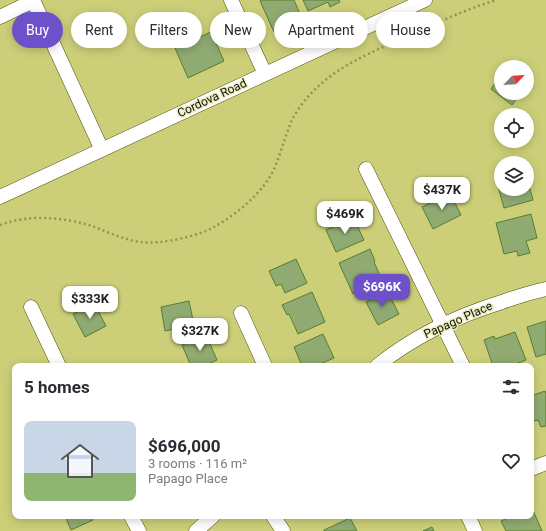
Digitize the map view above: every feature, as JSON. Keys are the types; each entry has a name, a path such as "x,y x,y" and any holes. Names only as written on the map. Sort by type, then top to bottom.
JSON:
{"street":[{"path":"0,16 33,0 102,150"},
{"path":"231,0 265,74"},
{"name":"Cordova Road","path":"0,197 425,0"},
{"path":"366,169 461,363"},
{"name":"Papago Place","path":"381,363 411,342 442,325 482,308 546,289"},
{"path":"31,307 58,363"},
{"path":"241,314 264,363"},
{"path":"534,468 546,463"},
{"path":"133,519 139,531"},
{"path":"196,531 210,519"},
{"path":"275,519 283,531"},
{"path":"469,519 475,531"}],"path":[{"path":"0,225 6,222 26,219 48,218 91,226 122,237 142,242 166,242 185,238 214,228 244,206 264,186 274,169 292,119 307,98 332,75 359,58 475,6 496,0"}],"building":[{"path":"294,0 299,12 274,12 274,32 260,1"},
{"path":"303,0 339,0 340,2 330,7 328,2 308,11"},
{"path":"210,32 210,48 218,48 224,61 188,78 175,48 202,48 202,36"},
{"path":"494,84 494,91 491,89"},
{"path":"505,100 516,100 512,105"},
{"path":"450,193 461,215 433,229 422,207"},
{"path":"501,196 532,196 533,200 504,208"},
{"path":"531,214 537,238 526,241 530,253 518,256 517,251 504,254 496,223"},
{"path":"353,217 364,240 336,252 326,230"},
{"path":"370,249 382,280 353,294 339,263"},
{"path":"296,259 307,283 285,293 281,284 276,286 269,271"},
{"path":"387,291 399,314 378,325 366,302"},
{"path":"312,292 325,322 298,334 289,314 287,315 282,305"},
{"path":"189,301 194,325 165,331 161,307"},
{"path":"94,303 106,326 85,337 73,314"},
{"path":"546,321 546,354 536,357 527,327"},
{"path":"515,332 526,360 518,363 492,363 484,340 494,336 495,339"},
{"path":"323,334 334,358 322,363 301,363 294,347"},
{"path":"206,335 217,360 210,363 190,363 182,345"},
{"path":"545,391 546,426 541,427 538,420 534,421 534,395"},
{"path":"534,513 542,531 506,531 501,521 505,519 534,519"},
{"path":"66,519 93,519 93,520 71,530"},
{"path":"351,519 357,531 324,531"},
{"path":"432,527 434,531 423,531"}]}
